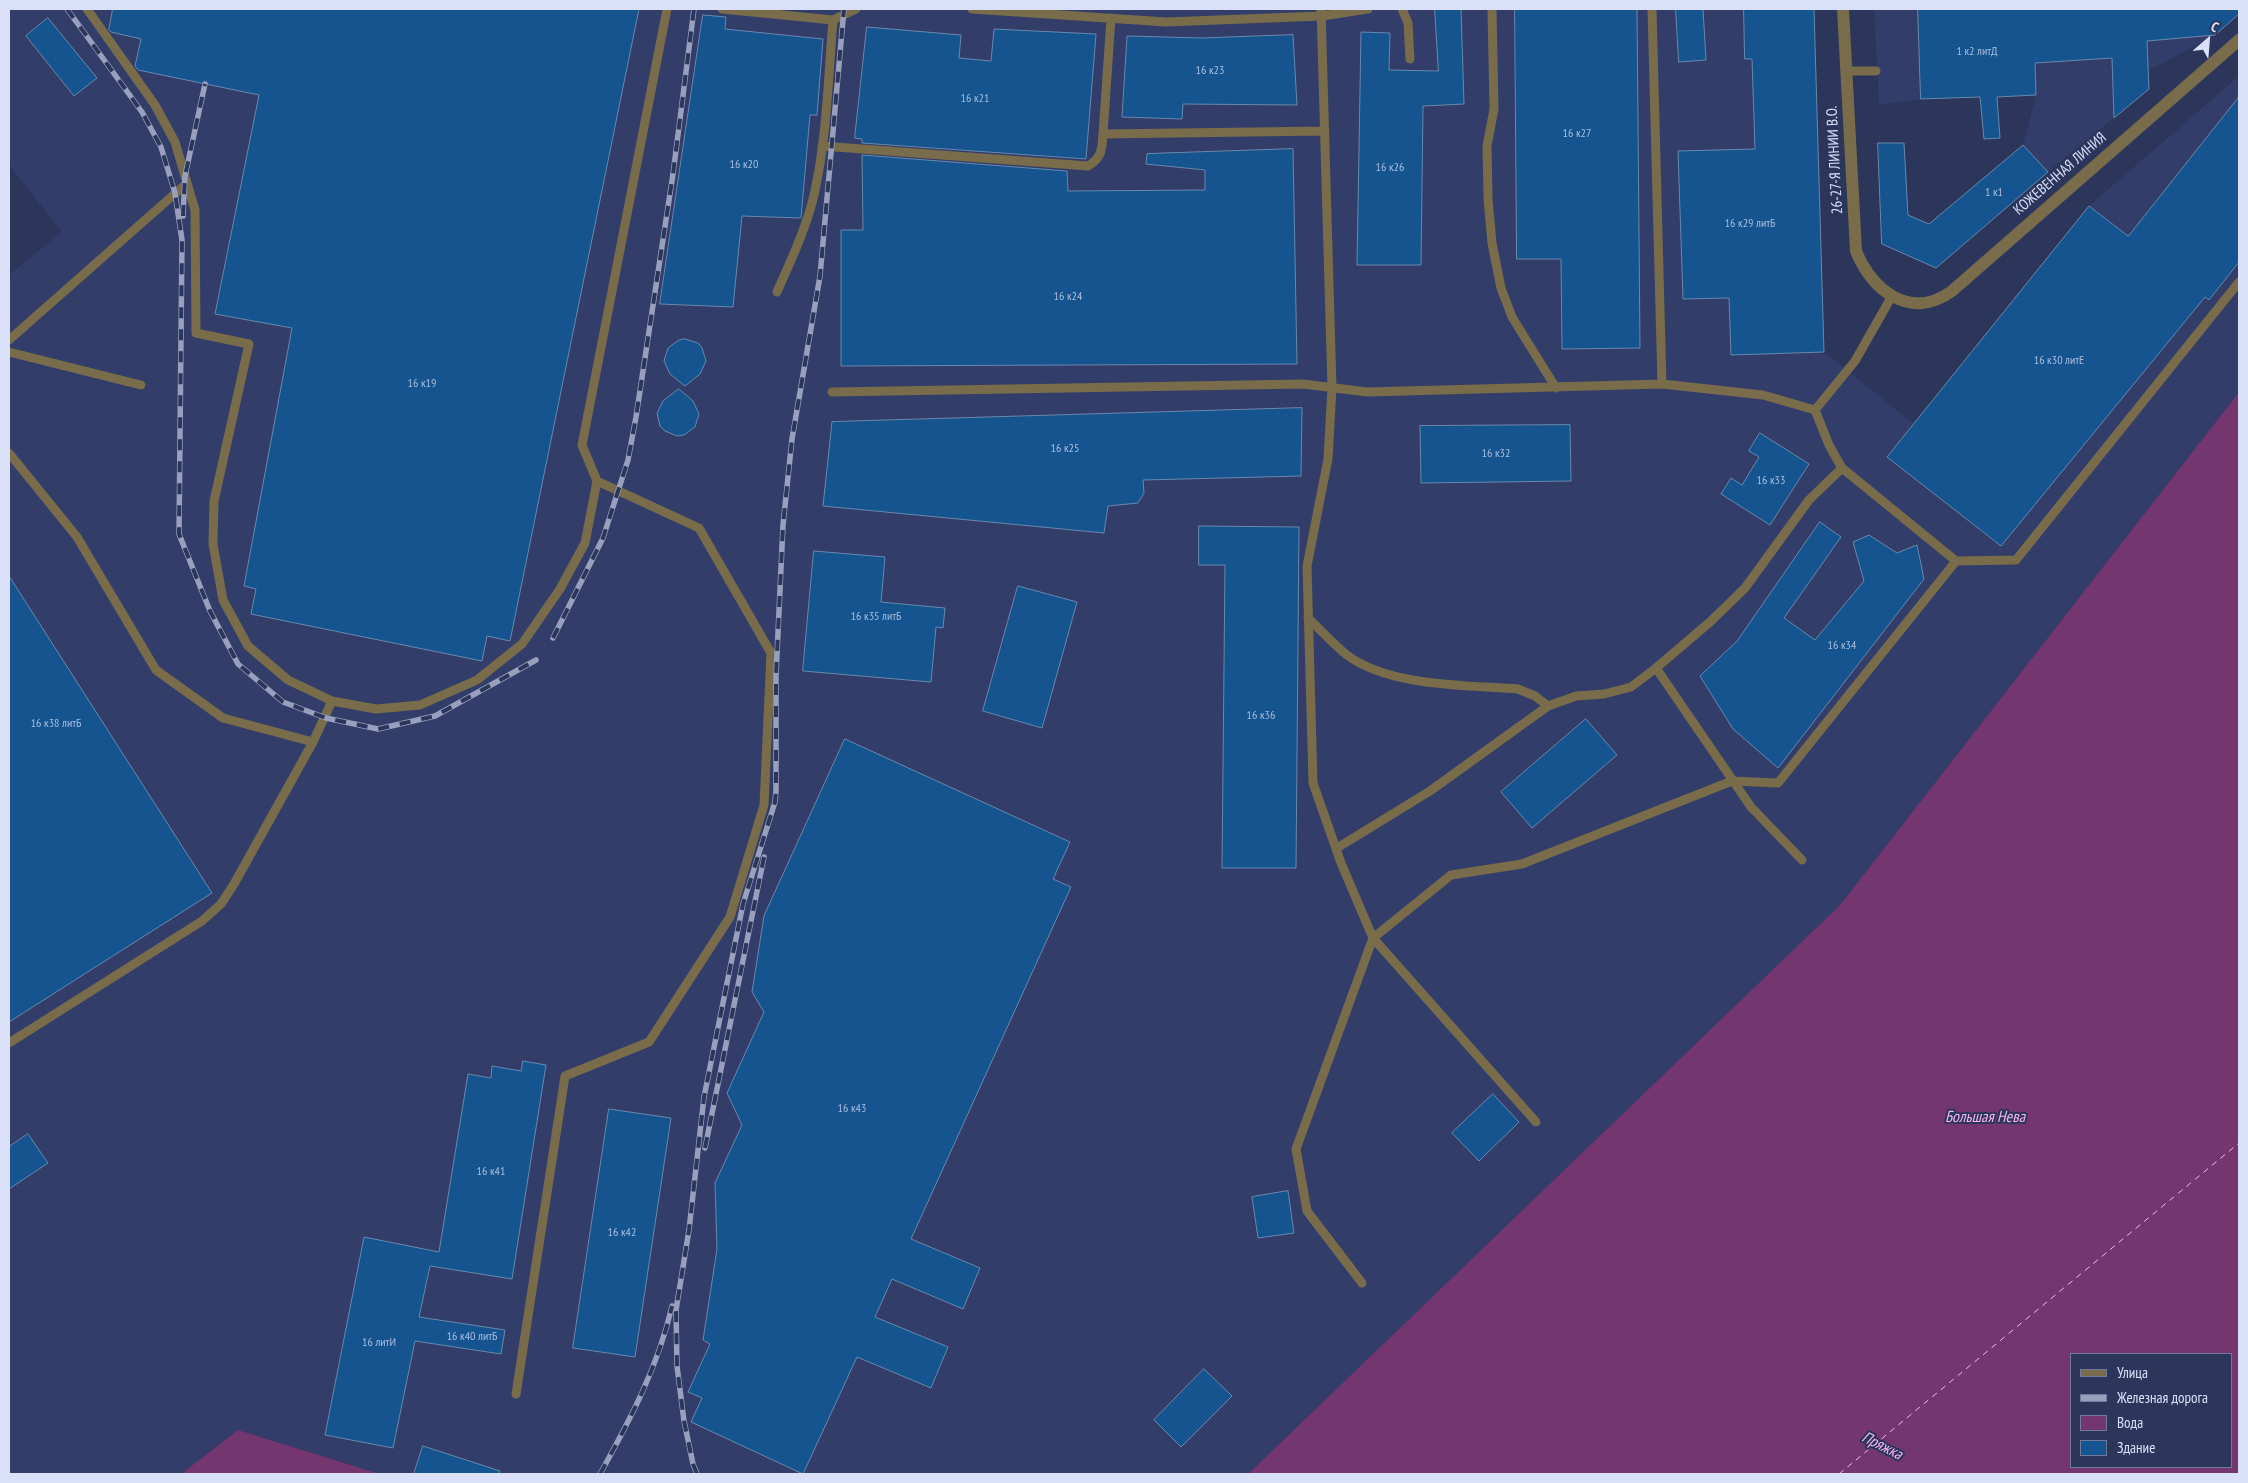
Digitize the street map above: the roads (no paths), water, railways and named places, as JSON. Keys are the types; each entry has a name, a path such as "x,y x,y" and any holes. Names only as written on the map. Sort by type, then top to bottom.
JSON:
{"street":[{"name":"26-27-Я ЛИНИИ В.О.","path":"1843,9 1856,251 1863,268 1875,283 1892,296"},
{"name":"КОЖЕВЕННАЯ ЛИНИЯ","path":"1892,296 1911,303 1928,304 1941,299 2239,40"}],"lane":[{"path":"87,9 155,105 175,142 195,210 196,332 249,344 214,502 214,544 223,600 248,646 288,680 332,701 376,709 420,705 477,680 522,644 560,589 585,543 597,481 582,445 667,9"},
{"path":"722,9 832,20 856,9"},
{"path":"972,9 1166,22 1368,9"},
{"path":"1402,9 1408,23 1410,59"},
{"path":"1492,9 1494,109 1487,146 1488,199 1492,243 1501,288 1512,317 1556,388"},
{"path":"1652,9 1662,384"},
{"path":"1321,12 1332,388 1328,459 1307,566 1313,783 1338,848 1341,863 1373,938 1536,1122"},
{"path":"822,146 1088,166 1097,161 1102,152 1111,18"},
{"path":"777,292 802,237 814,196 822,146 832,20"},
{"path":"1846,71 1876,71"},
{"path":"1103,134 1325,131"},
{"path":"9,340 187,183"},
{"path":"1815,410 1829,445 1842,468 1956,562 2016,560 2239,282"},
{"path":"1815,410 1855,361 1892,296"},
{"path":"9,352 140,385"},
{"path":"832,392 1303,384 1367,392 1662,384 1763,395 1815,410"},
{"path":"9,453 77,538 156,670 223,718 313,742"},
{"path":"1338,848 1430,791 1548,706 1576,696 1604,694 1631,686 1656,668 1710,622 1745,588 1809,500 1842,468"},
{"path":"516,1394 565,1076 649,1042 730,917 764,806 770,652 699,528 597,481"},
{"path":"1362,1283 1307,1211 1296,1149 1373,938 1450,875 1522,864 1732,781 1778,783 1956,562"},
{"path":"1308,618 1348,655 1370,668 1401,679 1518,689 1535,696 1548,706"},
{"path":"1656,668 1751,807 1802,860"},
{"path":"9,1043 202,921 221,904 313,742 332,701"}],"water":[{"name":"Большая Нева","path":"2239,392 2239,1474 1248,1474 1840,905"},
{"path":"238,1430 380,1474 181,1474"}],"railway":[{"path":"67,9 142,112 161,147 175,193 182,240 179,534 210,611 238,664 283,702 326,718 378,729 435,716 536,660"},
{"path":"553,638 603,538 628,460 673,174 694,9"},
{"path":"697,1474 693,1464 684,1421 677,1366 676,1310 689,1230 704,1097 743,904 775,802 776,676 783,525 792,439 820,276 844,9"},
{"path":"183,216 185,176 205,84"},
{"path":"705,1148 764,857"},
{"path":"600,1474 642,1393 659,1350 672,1306"}],"water label":[{"name":"Пряжка","path":"1882,1446"}]}
